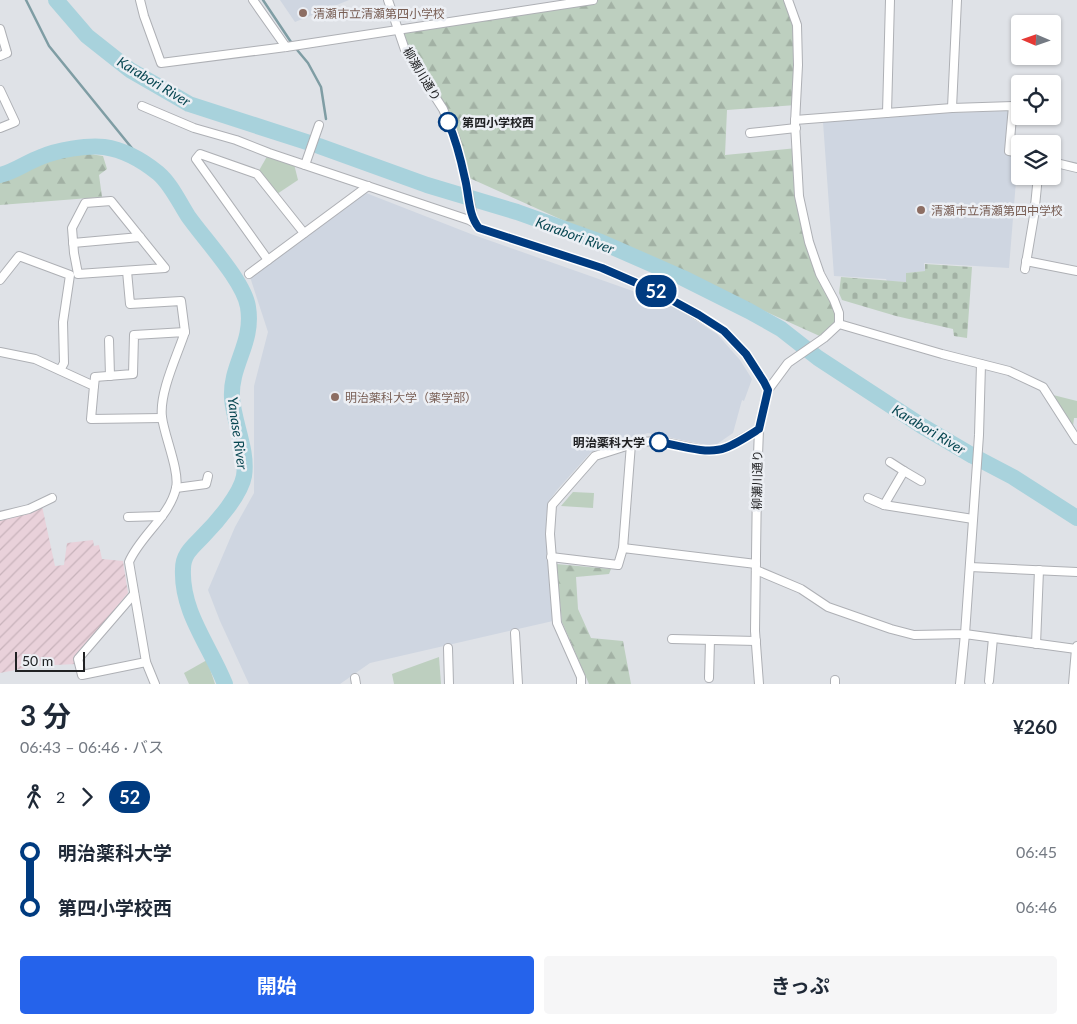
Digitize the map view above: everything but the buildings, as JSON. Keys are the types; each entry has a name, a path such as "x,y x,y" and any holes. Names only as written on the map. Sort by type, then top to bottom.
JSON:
{"street":[{"path":"140,0 161,62 291,46 594,0"},
{"path":"253,0 291,46"},
{"name":"柳瀬川通り","path":"388,0 405,50 443,109 455,137 474,221"},
{"path":"142,106 194,128 236,140 474,221 479,228 602,268 655,291 724,331 746,354 768,390 788,364 824,338 839,324 839,314 834,300 820,274 809,242 799,196 795,120 798,65 797,25 788,0"},
{"path":"887,113 890,0"},
{"path":"952,108 957,0"},
{"path":"0,29 7,53 0,56"},
{"path":"0,90 15,122 0,128"},
{"path":"795,120 952,108 1013,106 1009,151 1011,152"},
{"path":"306,164 319,125"},
{"path":"750,133 796,128"},
{"path":"268,260 196,158 200,154 257,174 304,233"},
{"path":"1061,164 1077,168"},
{"path":"1037,185 1026,265 1077,271"},
{"path":"249,274 368,186"},
{"path":"0,280 19,256 74,275 164,268 111,201 85,203 72,228 74,275 63,322 64,363 60,370"},
{"path":"73,243 140,237"},
{"path":"127,271 130,304 181,301 185,332 162,400 162,418 172,460 176,488 162,516 143,539 129,562 146,662 155,684"},
{"path":"839,324 980,364 1009,370 1044,387 1077,440"},
{"path":"162,418 91,419 95,377 133,374 134,335 185,332"},
{"path":"110,340 110,376"},
{"path":"0,352 35,359 94,386"},
{"path":"960,684 979,437 980,364"},
{"name":"柳瀬川通り","path":"759,684 756,641 756,567 759,429 768,390"},
{"path":"581,684 581,677 557,623 550,534 552,505 595,456 639,442 658,442 707,451 724,449 759,429"},
{"path":"551,557 618,565 623,548 631,444"},
{"path":"890,462 920,481"},
{"path":"884,505 904,471"},
{"path":"176,488 206,484 208,476"},
{"path":"0,516 29,509 52,498"},
{"path":"868,498 884,505 973,519"},
{"path":"128,518 162,516"},
{"path":"623,548 756,567 801,589 834,610 891,629 914,634 965,634 1076,648 1072,684"},
{"path":"970,567 1077,572"},
{"path":"1036,644 1040,570"},
{"path":"134,594 78,659 82,675 146,662"},
{"path":"515,633 518,684"},
{"path":"989,681 992,638"},
{"path":"672,639 756,641"},
{"path":"709,678 710,640"},
{"path":"448,648 449,684"}],"shaded area":[{"name":"清瀬市立清瀬第四小学校","path":"280,0 349,0 295,22"},
{"name":"清瀬市立清瀬第四中学校","path":"1009,111 1007,152 1011,153 1011,185 1016,185 1009,268 924,263 925,271 906,273 907,282 834,276 823,122 923,114"},
{"path":"366,193 471,234 674,307 717,334 740,360 752,379 744,401 742,400 733,433 717,444 706,445 648,433 591,452 557,490 549,501 546,516 553,621 370,663 340,684 249,684 208,590 235,527 254,493 254,386 268,332 250,277"},
{"path":"42,506 55,566 64,565 67,543 93,540 94,546 99,545 102,559 123,561 128,593 75,659 76,664 35,666 0,673 0,520 12,518"}],"green space":[{"path":"593,0 788,0 797,25 796,105 727,110 725,155 797,148 799,196 809,242 834,300 839,324 824,338 465,176 443,109 405,50 398,29"},
{"path":"77,152 103,156 107,169 99,175 102,197 0,205 0,179 41,159"},
{"path":"269,153 294,164 298,180 274,196 257,174"},
{"path":"925,264 972,267 967,338 954,336 953,329 896,316 842,300 839,293 841,277 906,282 906,273 925,271"},
{"path":"1053,395 1077,401 1077,418 1074,418 1073,426"},
{"path":"573,492 594,493 593,508 561,506"},
{"path":"556,564 611,569 609,574 576,577 578,609 591,638 623,641 631,684 589,684 562,622"},
{"path":"439,657 441,684 394,684 392,674"},
{"path":"207,660 215,684 189,684 184,673"}],"waterway":[{"path":"26,0 49,46 144,163"},
{"name":"Karabori River","path":"56,0 87,36 130,70 189,104 319,146 427,185 517,212 601,242 683,278 749,311 781,329 818,358 922,426 1013,477 1077,518"},
{"path":"263,0 293,45 308,63 321,87 326,119"},
{"name":"Yanase River","path":"0,175 48,154 72,149 104,147 119,150 133,156 152,168 167,182 188,216 231,273 245,297 248,307 248,332 232,386 233,408 244,457 244,476 238,491 228,507 193,546 183,563 184,585 191,614 225,684"}],"bus line":[{"name":"52","path":"448,122 455,137 473,218 479,228 602,268 655,291 724,331 746,354 768,390 759,429 724,449 707,451 659,442"}],"place":[{"name":"清瀬市立清瀬第四小学校","path":"303,13"},
{"name":"第四小学校西","path":"448,122"},
{"name":"清瀬市立清瀬第四中学校","path":"921,210"},
{"name":"明治薬科大学（薬学部）","path":"335,397"},
{"name":"明治薬科大学","path":"659,442"}]}
